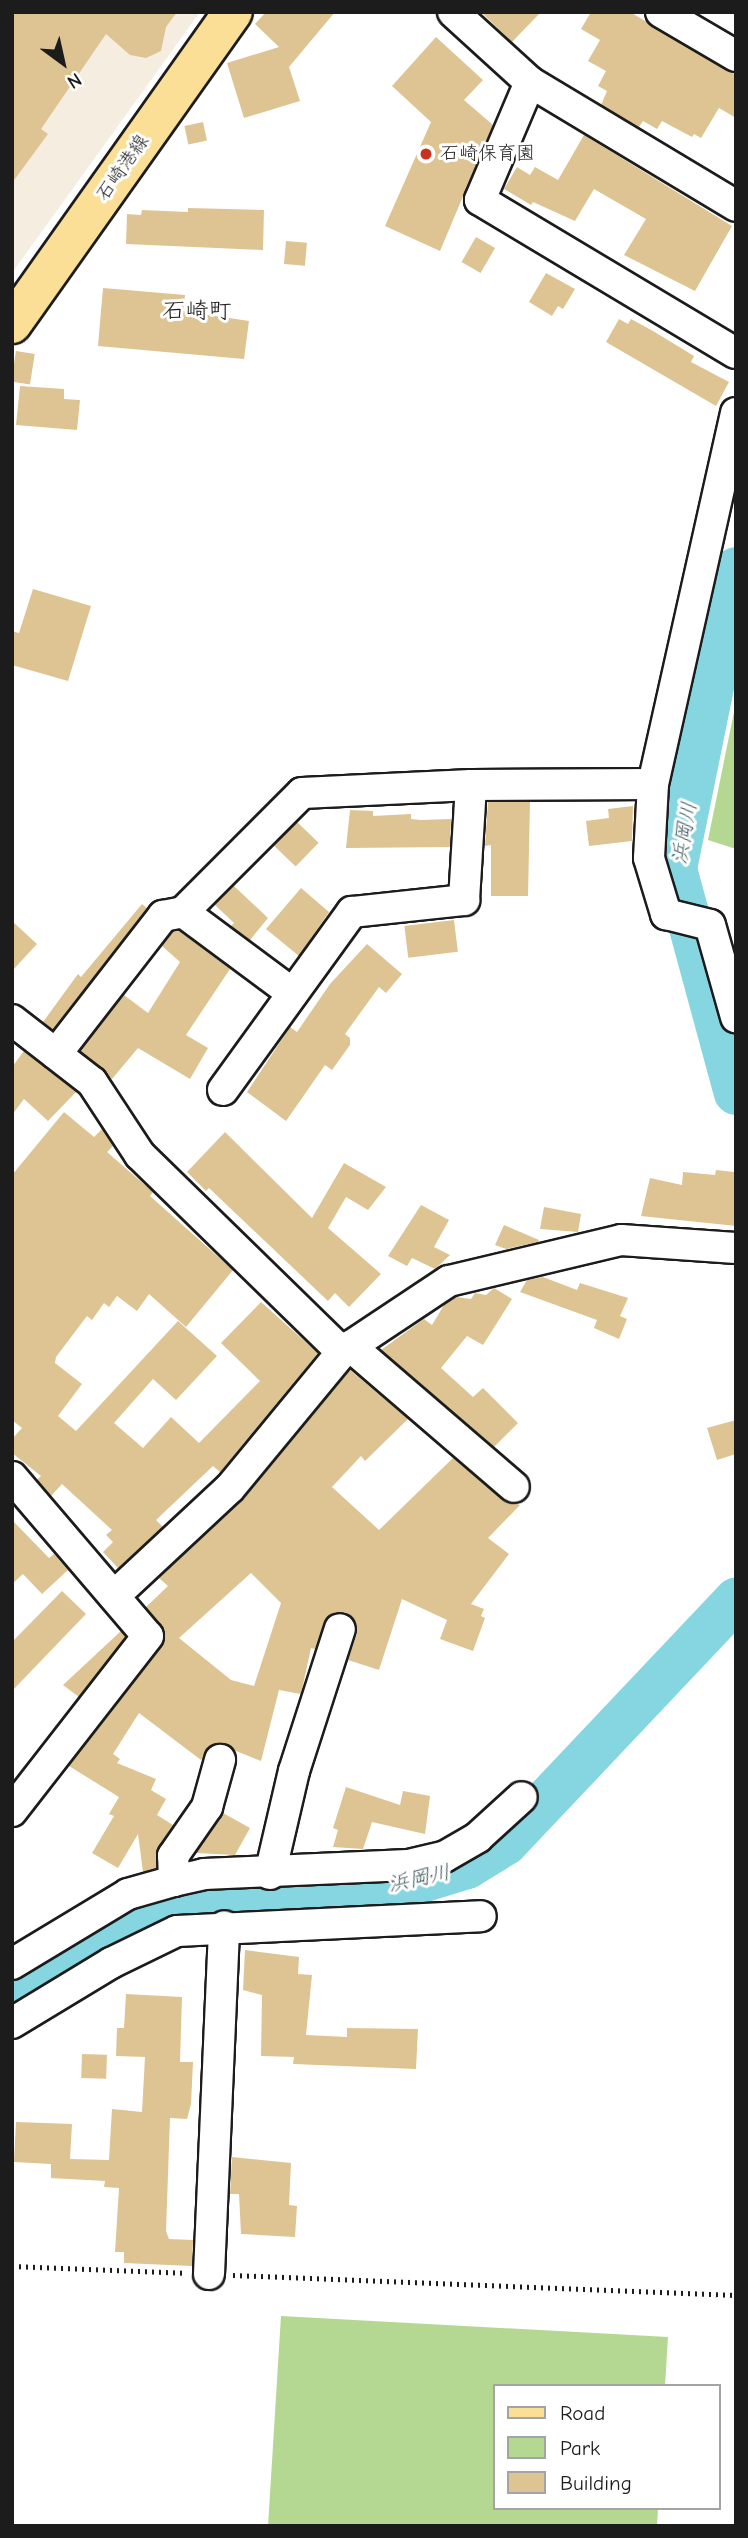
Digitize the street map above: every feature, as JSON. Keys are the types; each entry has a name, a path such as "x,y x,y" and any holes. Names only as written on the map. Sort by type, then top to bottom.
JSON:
{"main road":[{"name":"石崎港線","path":"12,324 233,12"}],"street":[{"path":"453,12 530,82 736,206"},
{"path":"661,12 736,56"},
{"path":"530,82 480,200 736,352"},
{"path":"736,413 653,784 649,858 666,914 710,925 736,1017"},
{"path":"56,1054 163,916 183,912 302,793 471,785 653,784"},
{"path":"223,1090 352,912 464,900 471,785"},
{"path":"183,912 292,993"},
{"path":"12,1020 92,1082 139,1156 346,1349 514,1487"},
{"path":"114,1596 230,1488 346,1349 449,1281 621,1240 736,1248"},
{"path":"12,1477 148,1636 12,1811"},
{"path":"270,1874 295,1771 340,1629"},
{"path":"174,1881 173,1856 207,1807 220,1760"},
{"path":"12,1964 128,1894 174,1881 204,1874 270,1874 408,1864 444,1857 478,1837 522,1797"},
{"path":"12,2023 151,1941 177,1931 224,1926 481,1916"},
{"path":"209,2274 224,1926"}],"path":[{"path":"12,2266 736,2295"}],"shaded area":[{"path":"12,12 200,12 12,273"}],"green space":[{"path":"736,702 736,849 708,840"},
{"path":"281,2316 668,2337 665,2384 492,2384 492,2510 658,2510 657,2526 268,2526"}],"building":[{"path":"12,12 177,12 166,27 161,51 146,58 130,55 106,34 41,129 48,134 12,183"},
{"path":"266,12 335,12 289,67 300,101 244,118 227,63 279,47 255,24"},
{"path":"481,12 541,12 512,42"},
{"path":"591,12 630,12 736,75 736,118 719,108 701,138 694,134 692,137 662,121 657,129 643,121 639,127 601,105 607,91 598,86 606,71 588,61 600,40 581,29"},
{"path":"436,37 483,80 464,100 493,125 440,251 385,226 431,122 392,86"},
{"path":"203,122 207,141 188,145 184,126"},
{"path":"584,135 732,226 695,291 624,255 646,219 594,189 575,221 533,202 531,205 504,189 517,167 530,175 535,167 558,180"},
{"path":"188,208 264,210 263,250 126,244 127,214 141,215 142,210 188,212"},
{"path":"476,237 495,248 481,273 462,262"},
{"path":"286,241 307,243 305,266 284,264"},
{"path":"546,273 575,289 563,309 558,306 552,316 529,302"},
{"path":"103,288 185,295 183,311 249,321 244,359 98,346"},
{"path":"619,319 628,324 631,319 653,331 694,356 691,362 729,382 716,406 606,342"},
{"path":"16,351 35,354 30,385 12,382"},
{"path":"20,386 64,389 64,399 80,400 77,430 16,425"},
{"path":"33,589 91,606 68,681 12,665 12,631 19,633"},
{"path":"488,802 530,802 528,896 491,896 491,845 485,846"},
{"path":"633,806 632,841 589,846 586,821 609,818 608,809"},
{"path":"350,810 373,811 373,816 411,814 411,819 451,819 450,847 346,848"},
{"path":"297,822 319,843 296,867 274,846"},
{"path":"234,886 268,918 250,940 231,926 234,923 215,905"},
{"path":"301,888 329,912 299,956 266,929"},
{"path":"142,904 147,908 53,1030 43,1022 78,974 81,977"},
{"path":"454,920 458,952 408,958 404,926"},
{"path":"12,921 37,944 12,971"},
{"path":"179,931 230,969 186,1035 208,1048 190,1079 138,1048 112,1079 80,1051 124,995 148,1013 180,962 162,946 173,932"},
{"path":"367,944 402,974 386,993 379,987 345,1034 350,1038 350,1045 332,1070 325,1065 286,1121 247,1092 290,1027 297,1032 330,984"},
{"path":"24,1051 76,1092 48,1121 24,1099 12,1115 12,1067"},
{"path":"64,1112 94,1137 102,1129 113,1146 107,1152 153,1192 150,1196 233,1270 186,1327 149,1294 137,1311 117,1296 109,1307 104,1303 92,1320 87,1316 56,1357 55,1363 82,1384 58,1416 76,1431 178,1321 217,1356 176,1400 153,1379 114,1423 143,1448 171,1417 199,1443 260,1381 221,1343 261,1302 318,1353 220,1472 213,1466 156,1520 163,1527 118,1568 103,1552 113,1542 106,1535 112,1530 62,1484 51,1496 37,1480 41,1476 12,1453 12,1439 22,1428 12,1420 12,1175"},
{"path":"225,1132 312,1218 344,1163 386,1187 368,1210 346,1197 328,1228 381,1274 349,1307 335,1293 328,1301 209,1188 206,1191 187,1172"},
{"path":"716,1170 734,1172 736,1226 641,1216 650,1178 682,1185 683,1172 715,1175"},
{"path":"421,1205 449,1220 434,1247 450,1255 435,1269 412,1258 407,1266 388,1256"},
{"path":"544,1207 581,1214 578,1232 540,1229"},
{"path":"504,1225 539,1240 506,1249 495,1245"},
{"path":"543,1277 577,1290 580,1283 628,1298 620,1316 627,1319 619,1339 594,1328 597,1320 520,1292 527,1280"},
{"path":"494,1288 512,1299 483,1345 467,1336 441,1368 473,1397 483,1388 518,1423 494,1447 381,1350 424,1319 432,1325 444,1305 456,1297 471,1299 475,1293 486,1295"},
{"path":"350,1370 408,1419 365,1461 361,1456 332,1487 379,1530 453,1458 503,1500 520,1505 488,1538 509,1554 471,1604 484,1609 481,1616 485,1618 473,1651 440,1639 447,1620 402,1599 379,1670 348,1660 357,1634 352,1617 345,1612 329,1616 315,1649 311,1648 301,1694 279,1690 261,1761 216,1743 201,1760 139,1713 113,1754 120,1759 117,1763 156,1779 151,1790 166,1799 157,1815 173,1825 158,1847 156,1868 143,1872 138,1834 118,1868 92,1853 114,1816 109,1814 119,1797 69,1766 162,1646 165,1631 146,1607 168,1586 159,1578 243,1499","holes":["251,1573 281,1603 254,1686 231,1680 179,1638"]},
{"path":"736,1420 736,1454 717,1460 707,1428"},
{"path":"12,1520 49,1558 54,1554 68,1570 42,1594 23,1574 12,1584"},
{"path":"62,1591 86,1614 12,1691 12,1642"},
{"path":"121,1631 125,1637 79,1697 63,1685"},
{"path":"346,1787 400,1805 403,1791 430,1796 425,1834 372,1822 363,1849 333,1847 338,1830 333,1828"},
{"path":"223,1813 250,1828 235,1855 196,1853"},
{"path":"245,1950 299,1957 298,1974 312,1975 306,2035 347,2037 347,2028 418,2029 416,2069 293,2064 294,2057 261,2056 262,1995 243,1990"},
{"path":"126,1994 182,1997 180,2062 193,2062 191,2104 187,2119 170,2118 166,2231 169,2239 193,2240 192,2266 124,2263 124,2252 115,2252 119,2188 104,2187 105,2181 51,2178 51,2164 14,2162 16,2122 72,2124 70,2159 109,2160 112,2109 142,2112 145,2057 116,2056 117,2028 124,2028"},
{"path":"82,2054 107,2055 106,2079 81,2078"},
{"path":"232,2157 291,2163 289,2205 297,2206 295,2237 241,2234 239,2194 230,2194"}],"waterway":[{"name":"浜岡川","path":"736,569 675,869 736,1093"},
{"name":"浜岡川","path":"12,1989 126,1923 171,1908 288,1890 402,1887 467,1867 506,1843 736,1600"}],"place":[{"name":"石崎保育園","path":"426,154"}],"district":[{"name":"石崎町","path":"197,311"}]}
